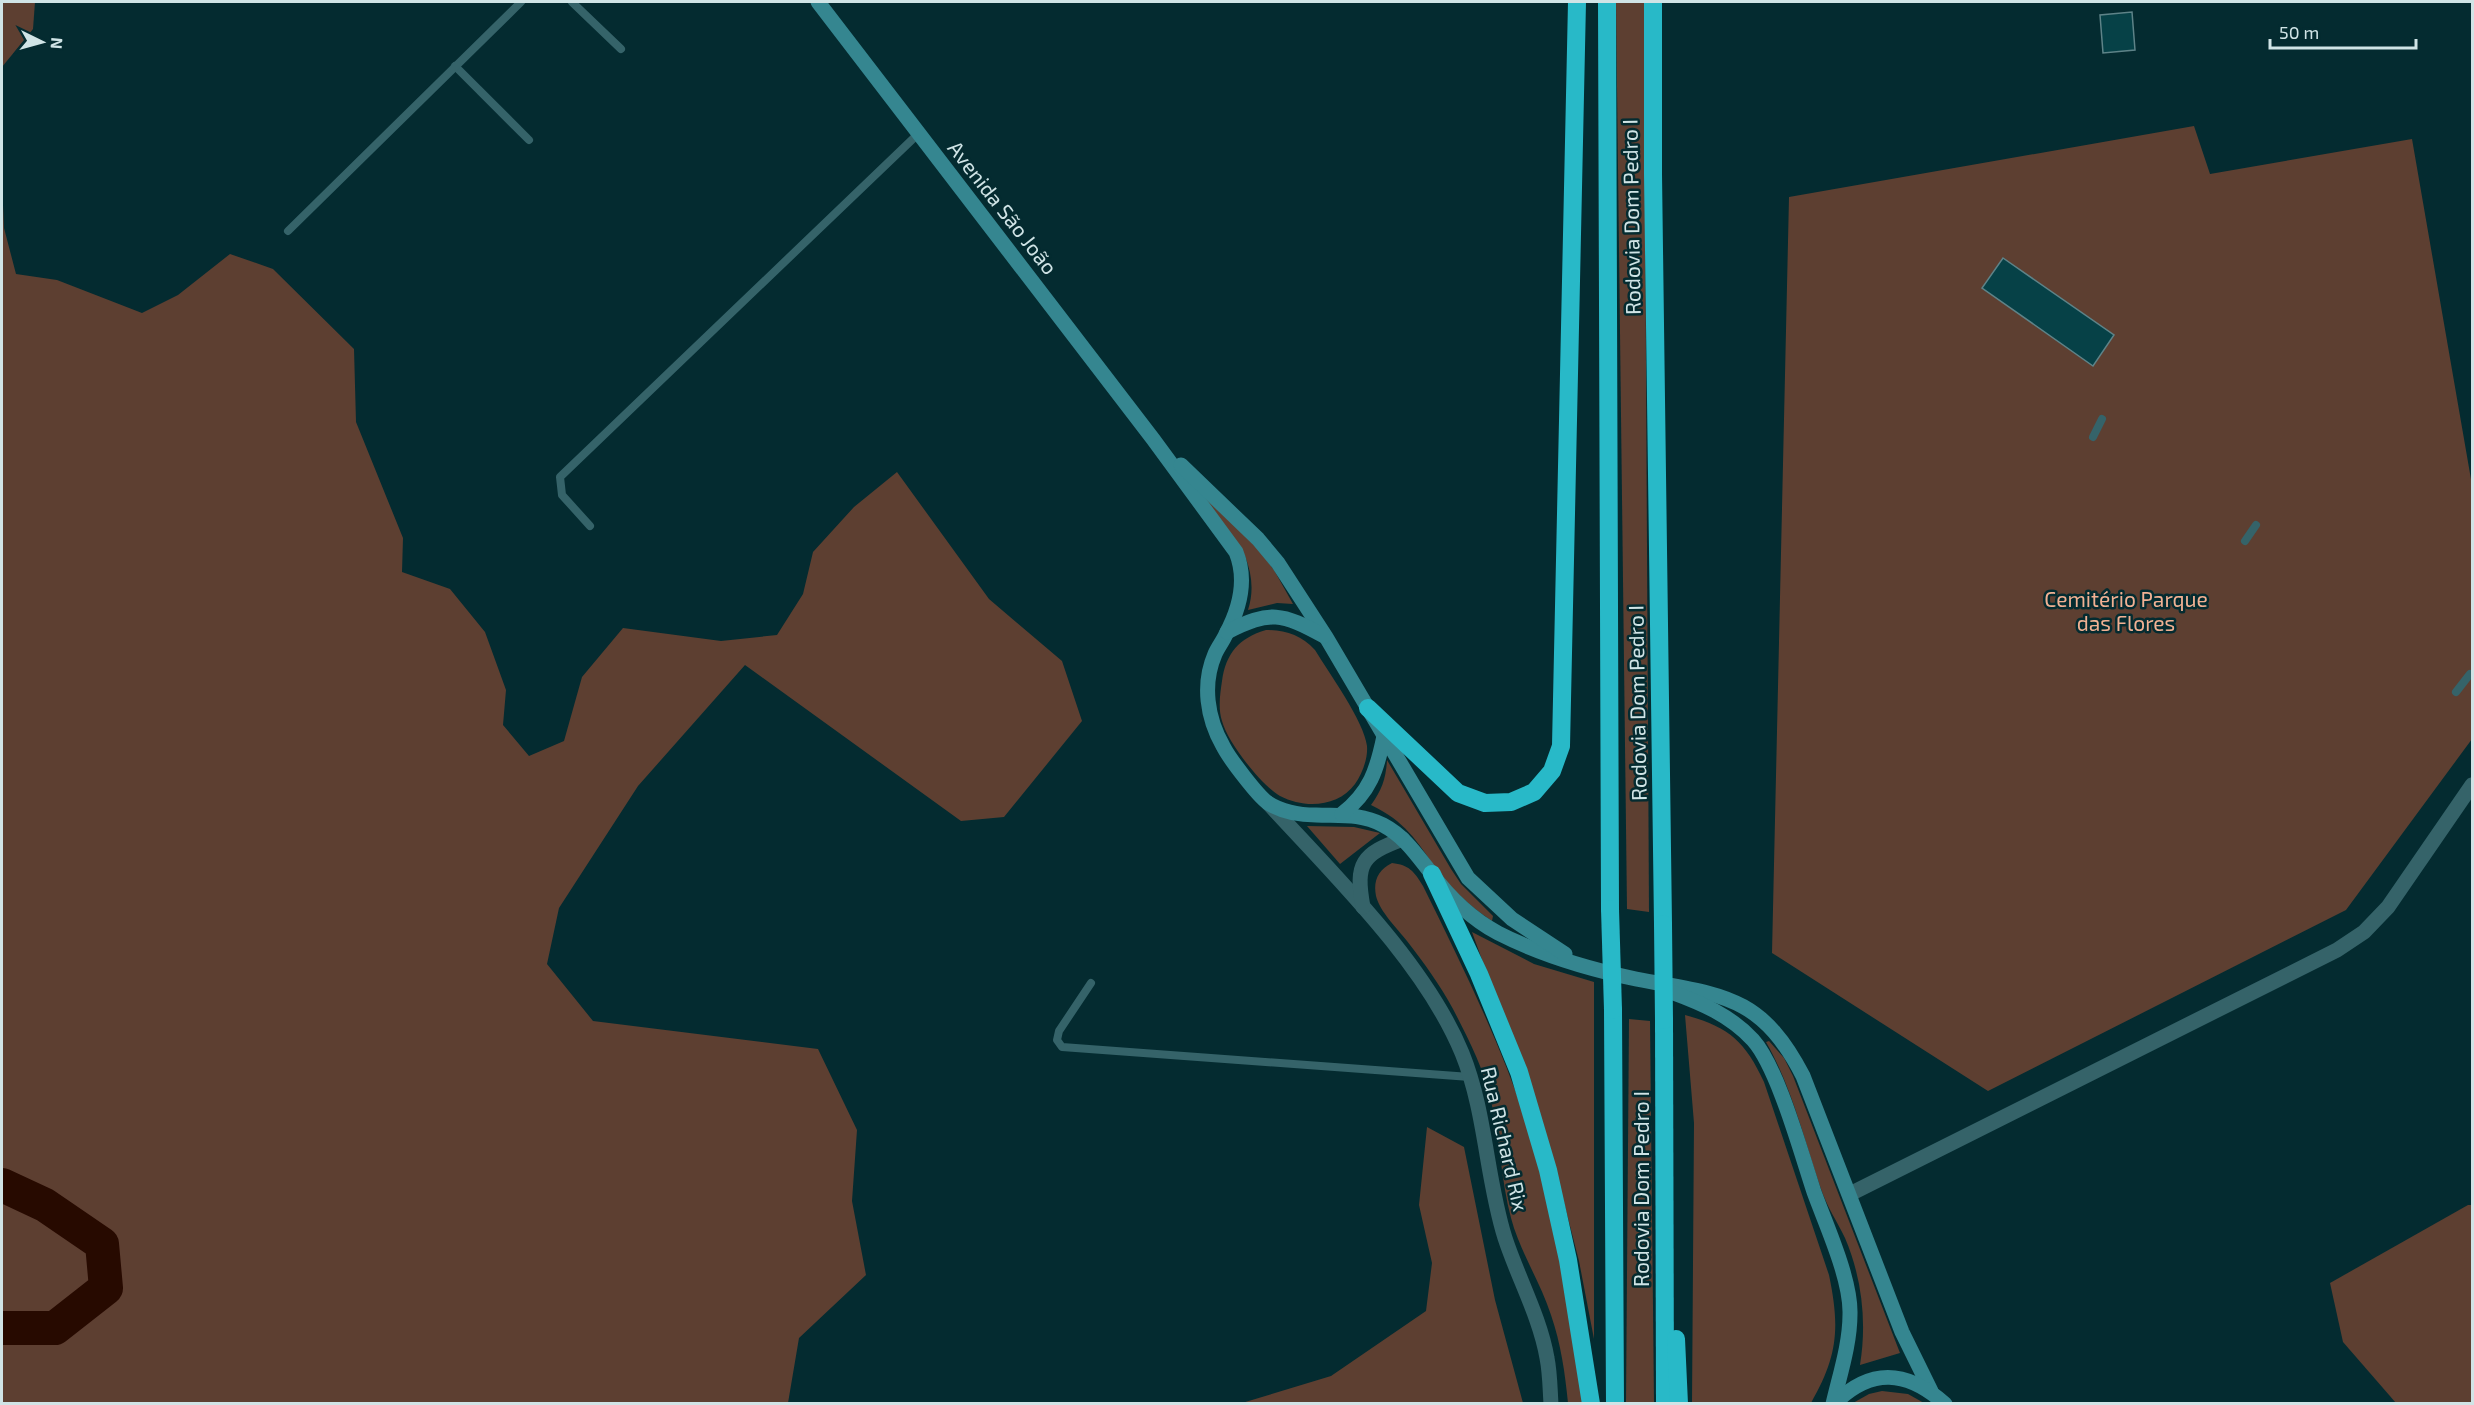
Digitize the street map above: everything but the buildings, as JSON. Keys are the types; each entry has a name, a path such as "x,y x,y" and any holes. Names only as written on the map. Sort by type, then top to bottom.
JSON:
{"highway":[{"path":"1368,708 1458,793 1485,803 1511,802 1534,792 1552,771 1561,746 1577,2"},
{"name":"Rodovia Dom Pedro I","path":"1607,2 1610,909 1613,1010 1615,1404"},
{"name":"Rodovia Dom Pedro I","path":"1653,2 1653,174 1664,1020 1665,1404"},
{"path":"1432,874 1479,974 1522,1083 1548,1170 1568,1260 1591,1404"},
{"path":"1664,1121 1679,1404"}],"main road":[{"name":"Avenida São João","path":"818,2 1154,439"},
{"path":"1154,439 1236,552 1241,565 1243,582 1240,597 1227,632 1215,652 1210,669 1208,699 1211,717 1224,748 1268,803 1296,814 1342,814 1374,820 1403,839 1462,909 1489,928 1536,951 1634,978 1709,992 1734,1000 1758,1015 1792,1054 1803,1076 1902,1332 1931,1391"},
{"path":"1154,439 1258,539 1278,563 1326,637 1468,878 1512,919 1586,966"},
{"path":"1227,632 1250,621 1281,616 1297,621 1326,637"},
{"path":"1342,814 1359,801 1369,787 1384,736"},
{"path":"1634,978 1721,1013 1754,1041 1775,1078 1843,1274 1850,1312 1847,1349 1833,1404"},
{"path":"1833,1404 1848,1389 1868,1379 1890,1376 1911,1380 1931,1391 1945,1404"}],"street":[{"path":"1850,1194 2337,950 2364,932 2388,907 2472,785"},
{"name":"Rua Richard Rix","path":"1268,803 1396,946 1433,998 1462,1053 1480,1110 1490,1179 1505,1238 1547,1358 1551,1404"},
{"path":"1363,907 1358,880 1364,862 1376,850 1403,839"}],"lane":[{"path":"288,231 521,2"},
{"path":"572,2 621,49"},
{"path":"455,66 530,140"},
{"path":"590,526 562,495 560,477 918,134"},
{"path":"2093,437 2102,419"},
{"path":"2245,541 2256,525"},
{"path":"2456,692 2470,674"},
{"path":"1091,983 1059,1031 1057,1040 1062,1047 1470,1077"}],"green space":[{"path":"2,2 35,2 33,29 2,67"},
{"path":"1616,2 1644,2 1649,912 1627,909"},
{"name":"Cemitério Parque das Flores","path":"2194,126 2210,174 2412,139 2472,485 2472,739 2346,910 1988,1091 1772,953 1789,197"},
{"path":"2,182 4,228 16,274 57,280 142,313 178,295 230,254 273,269 354,349 356,422 403,538 402,572 450,589 485,632 506,690 503,725 529,756 564,741 582,677 623,628 721,641 777,635 803,594 813,552 854,507 897,472 989,599 1062,661 1082,721 1004,817 961,821 745,665 638,786 559,908 547,964 593,1021 818,1049 857,1130 852,1201 866,1275 799,1338 788,1403 2,1403"},
{"path":"1185,475 1259,550 1274,570 1293,604 1277,603 1248,610 1251,583 1245,556"},
{"path":"1266,630 1293,634 1315,650 1360,724 1367,746 1367,756 1355,784 1340,797 1320,804 1310,804 1280,796 1255,773 1225,730 1220,712 1220,696 1227,662 1241,642"},
{"path":"1387,760 1451,869 1461,884 1493,916 1492,921 1469,904 1449,884 1402,825 1371,805 1383,784"},
{"path":"1307,826 1354,827 1380,833 1340,864"},
{"path":"1392,863 1403,865 1410,870 1423,886 1493,1034 1523,1111 1552,1215 1586,1403 1568,1403 1562,1359 1554,1326 1511,1218 1494,1116 1480,1065 1443,991 1378,902 1375,891 1376,881 1383,869"},
{"path":"1472,932 1534,964 1594,982 1594,1339 1579,1261 1550,1148"},
{"path":"1685,1015 1713,1025 1734,1038 1757,1068 1764,1082 1829,1275 1835,1311 1834,1341 1827,1371 1811,1403 1692,1403 1694,1123"},
{"path":"1629,1019 1650,1021 1654,1403 1626,1403"},
{"path":"1769,1041 1784,1058 1793,1076 1900,1353 1860,1365 1863,1316 1856,1269 1845,1238 1823,1196 1790,1095 1766,1042"},
{"path":"1427,1127 1464,1147 1495,1300 1523,1403 1242,1403 1331,1376 1426,1311 1432,1263 1419,1205"},
{"path":"2468,1205 2472,1205 2472,1403 2396,1403 2343,1342 2330,1283"},
{"path":"1882,1391 1908,1394 1924,1403 1853,1403 1869,1394"}],"waterway":[{"path":"2,1185 45,1205 102,1244 106,1288 55,1328 2,1328"}]}
